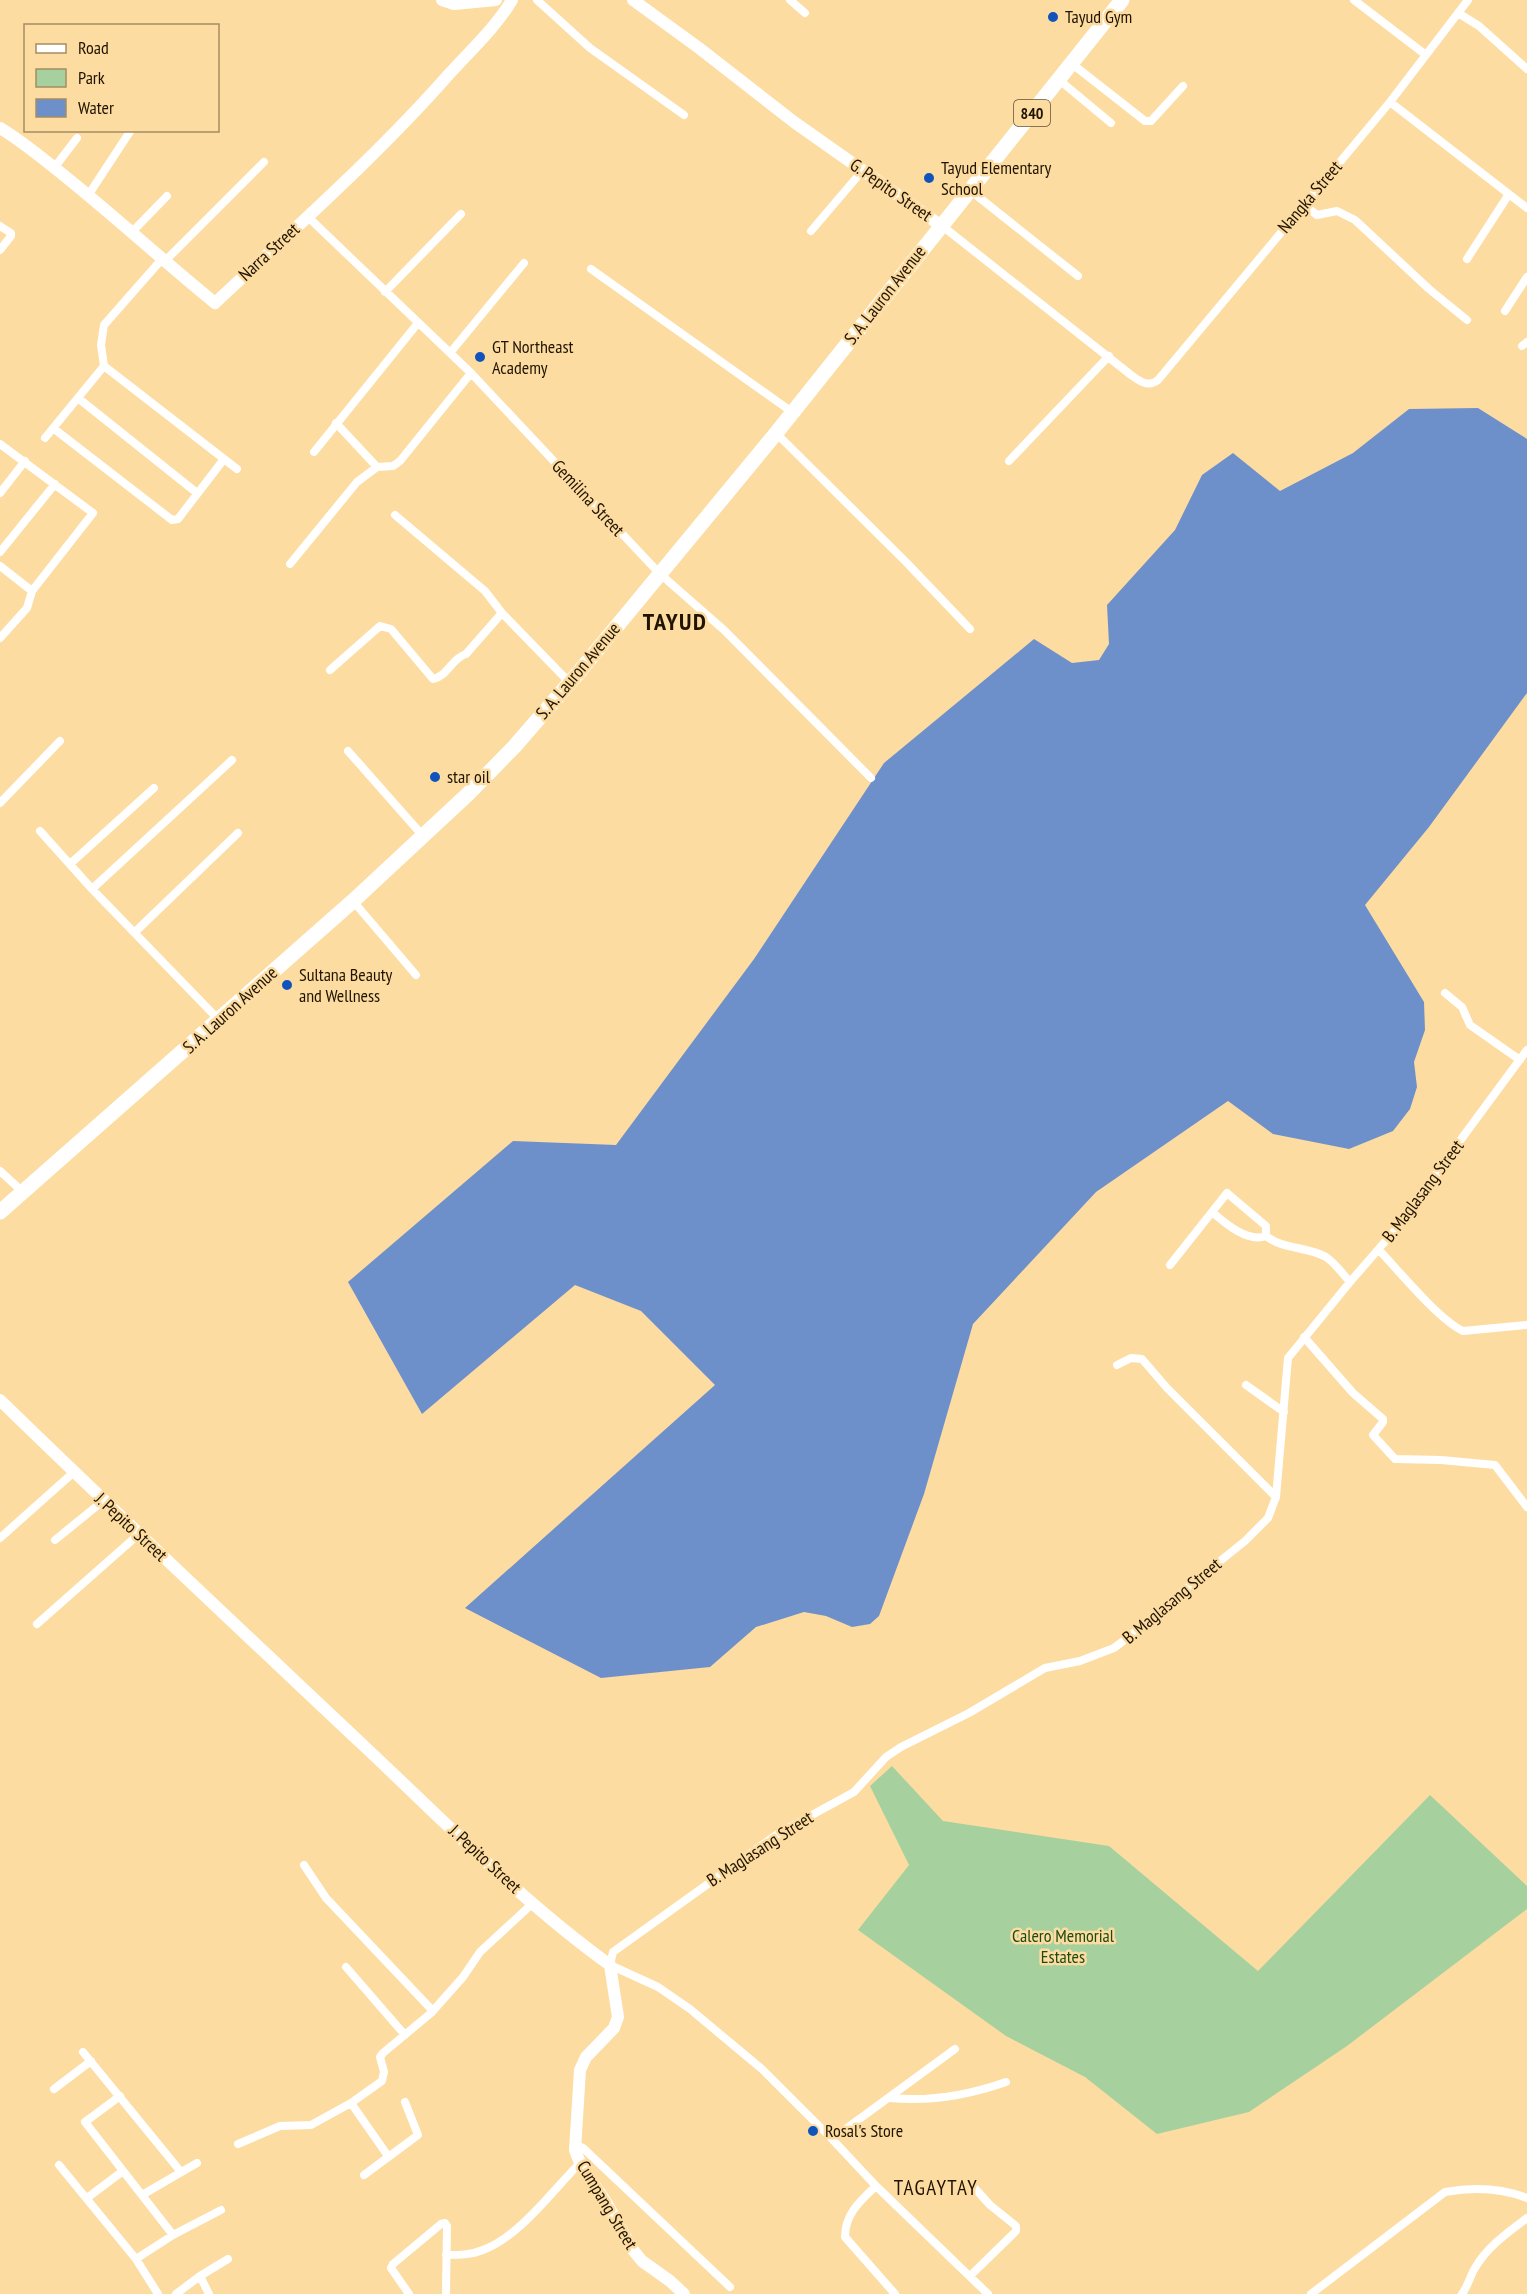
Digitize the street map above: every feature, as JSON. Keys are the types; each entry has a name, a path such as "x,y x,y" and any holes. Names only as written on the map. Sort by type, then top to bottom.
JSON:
{"highway":[{"name":"S. A. Lauron Avenue","path":"0,1212 353,901 506,755 776,433 1122,0"}],"street":[{"path":"442,0 453,4 496,0"},
{"name":"Narra Street","path":"0,128 22,141 89,194 215,303 361,168 495,24 512,0"},
{"path":"537,0 590,48 684,115"},
{"name":"G. Pepito Street","path":"633,0 794,122 940,225 1145,384"},
{"path":"790,0 806,14"},
{"path":"1354,0 1426,55"},
{"name":"Nangka Street","path":"1145,384 1153,384 1158,380 1390,102 1467,0"},
{"path":"1458,13 1479,26 1527,69"},
{"path":"1071,63 1145,121 1151,121 1183,86"},
{"path":"1058,79 1111,123"},
{"path":"1390,102 1527,208"},
{"path":"89,194 130,132"},
{"path":"54,168 77,138"},
{"path":"237,469 104,366 100,345 104,325 163,260 264,162"},
{"path":"811,231 863,170"},
{"path":"970,191 1078,276"},
{"path":"1467,259 1509,194"},
{"path":"132,232 167,196"},
{"path":"1304,205 1317,215 1337,211 1355,220 1429,289 1467,320"},
{"path":"385,292 461,214"},
{"name":"Gemilina Street","path":"307,216 471,373 659,573 724,630 871,778"},
{"path":"0,226 11,232 11,236 0,250"},
{"path":"450,353 524,263"},
{"path":"591,269 792,412"},
{"path":"1505,311 1527,277"},
{"path":"314,452 418,323"},
{"path":"1009,460 1109,356"},
{"path":"45,438 104,366"},
{"path":"290,564 357,482 377,466 393,466 400,461 471,373"},
{"path":"78,398 197,493"},
{"path":"336,423 377,466"},
{"path":"53,428 170,519 178,519 224,459"},
{"path":"776,433 970,629"},
{"path":"0,444 93,511 93,514 32,591 27,608 0,638"},
{"path":"0,493 25,461"},
{"path":"0,552 56,484"},
{"path":"395,515 485,591 502,613 569,682"},
{"path":"0,566 32,591"},
{"path":"330,670 380,626 385,626 391,629 433,679 441,676 461,655 466,654 502,613"},
{"path":"0,802 60,741"},
{"path":"348,751 423,836"},
{"path":"92,889 232,760"},
{"path":"70,864 154,788"},
{"path":"40,831 92,889 219,1020"},
{"path":"135,932 238,834"},
{"path":"353,901 416,975"},
{"path":"1445,993 1462,1007 1470,1025 1520,1060"},
{"name":"B. Maglasang Street","path":"610,1965 613,1952 618,1946 778,1833 854,1792 886,1757 969,1713 1045,1668 1080,1660 1114,1648 1245,1540 1268,1518 1276,1497 1288,1358 1409,1214 1527,1050"},
{"path":"0,1171 23,1192"},
{"path":"1170,1265 1227,1193 1266,1226 1266,1236"},
{"path":"1212,1212 1239,1232 1256,1238 1266,1236 1279,1244 1324,1256 1350,1282"},
{"path":"1379,1250 1442,1316 1458,1329 1463,1331 1527,1324"},
{"path":"1304,1337 1353,1393 1383,1419 1373,1435 1395,1459 1495,1465 1527,1507"},
{"path":"1117,1365 1131,1358 1142,1359 1167,1388 1276,1497"},
{"path":"1246,1385 1284,1412"},
{"name":"J. Pepito Street","path":"0,1400 103,1501 533,1903 577,1941 610,1965 658,1987 690,2009 763,2070 876,2186 988,2294"},
{"path":"0,1538 74,1472"},
{"path":"55,1540 103,1501"},
{"path":"37,1624 139,1534"},
{"path":"304,1865 326,1898 433,2011"},
{"path":"238,2144 280,2126 311,2125 351,2103 382,2081 384,2072 380,2057 433,2011 463,1977 480,1952 533,1903"},
{"name":"Cumpang Street","path":"610,1965 618,2017 614,2028 586,2057 580,2070 575,2150 580,2163 642,2262 670,2281 684,2294"},
{"path":"346,1967 405,2035"},
{"path":"832,2139 955,2049"},
{"path":"83,2052 181,2172"},
{"path":"54,2089 91,2061"},
{"path":"890,2098 954,2096 984,2090 1006,2082"},
{"path":"120,2097 85,2122 173,2235"},
{"path":"364,2175 418,2135 405,2102"},
{"path":"351,2103 388,2156"},
{"path":"575,2144 583,2148 730,2287"},
{"path":"142,2195 197,2163"},
{"path":"446,2255 468,2254 484,2250 510,2235 531,2216 580,2163"},
{"path":"59,2165 136,2259 158,2294"},
{"path":"87,2198 123,2171"},
{"path":"970,2184 990,2205 1016,2226 1016,2231 970,2276"},
{"path":"876,2186 856,2204 845,2226 845,2237 895,2294"},
{"path":"1311,2294 1445,2192 1465,2188 1485,2189 1517,2194 1527,2198"},
{"path":"136,2259 173,2235 221,2210"},
{"path":"1462,2294 1474,2268 1486,2253 1500,2238 1527,2218"},
{"path":"409,2294 391,2268 395,2261 441,2224 447,2226 446,2294"},
{"path":"176,2294 228,2259"},
{"path":"200,2276 210,2294"}],"green space":[{"name":"Calero Memorial Estates","path":"892,1766 943,1821 1109,1846 1258,1971 1430,1795 1527,1886 1527,1909 1347,2046 1249,2112 1157,2134 1085,2077 1006,2036 858,1930 909,1865 870,1786"}],"water":[{"path":"1478,408 1527,439 1527,693 1429,827 1365,905 1424,1002 1425,1030 1414,1062 1417,1087 1410,1109 1393,1131 1349,1149 1273,1134 1228,1101 1096,1192 973,1324 924,1494 879,1616 870,1624 852,1627 826,1616 804,1612 756,1627 710,1667 601,1678 465,1608 715,1385 641,1311 575,1285 422,1414 348,1282 513,1141 616,1145 754,959 884,763 1034,639 1072,663 1099,660 1109,644 1107,605 1175,530 1202,475 1233,453 1280,491 1353,453 1409,409"}],"place":[{"name":"Tayud Gym","path":"1053,17"},
{"name":"Tayud Elementary School","path":"929,178"},
{"name":"GT Northeast Academy","path":"480,357"},
{"name":"star oil","path":"435,777"},
{"name":"Sultana Beauty and Wellness","path":"287,985"},
{"name":"Rosal's Store","path":"813,2131"}],"district":[{"name":"TAYUD","path":"675,622"},
{"name":"TAGAYTAY","path":"936,2188"}]}
